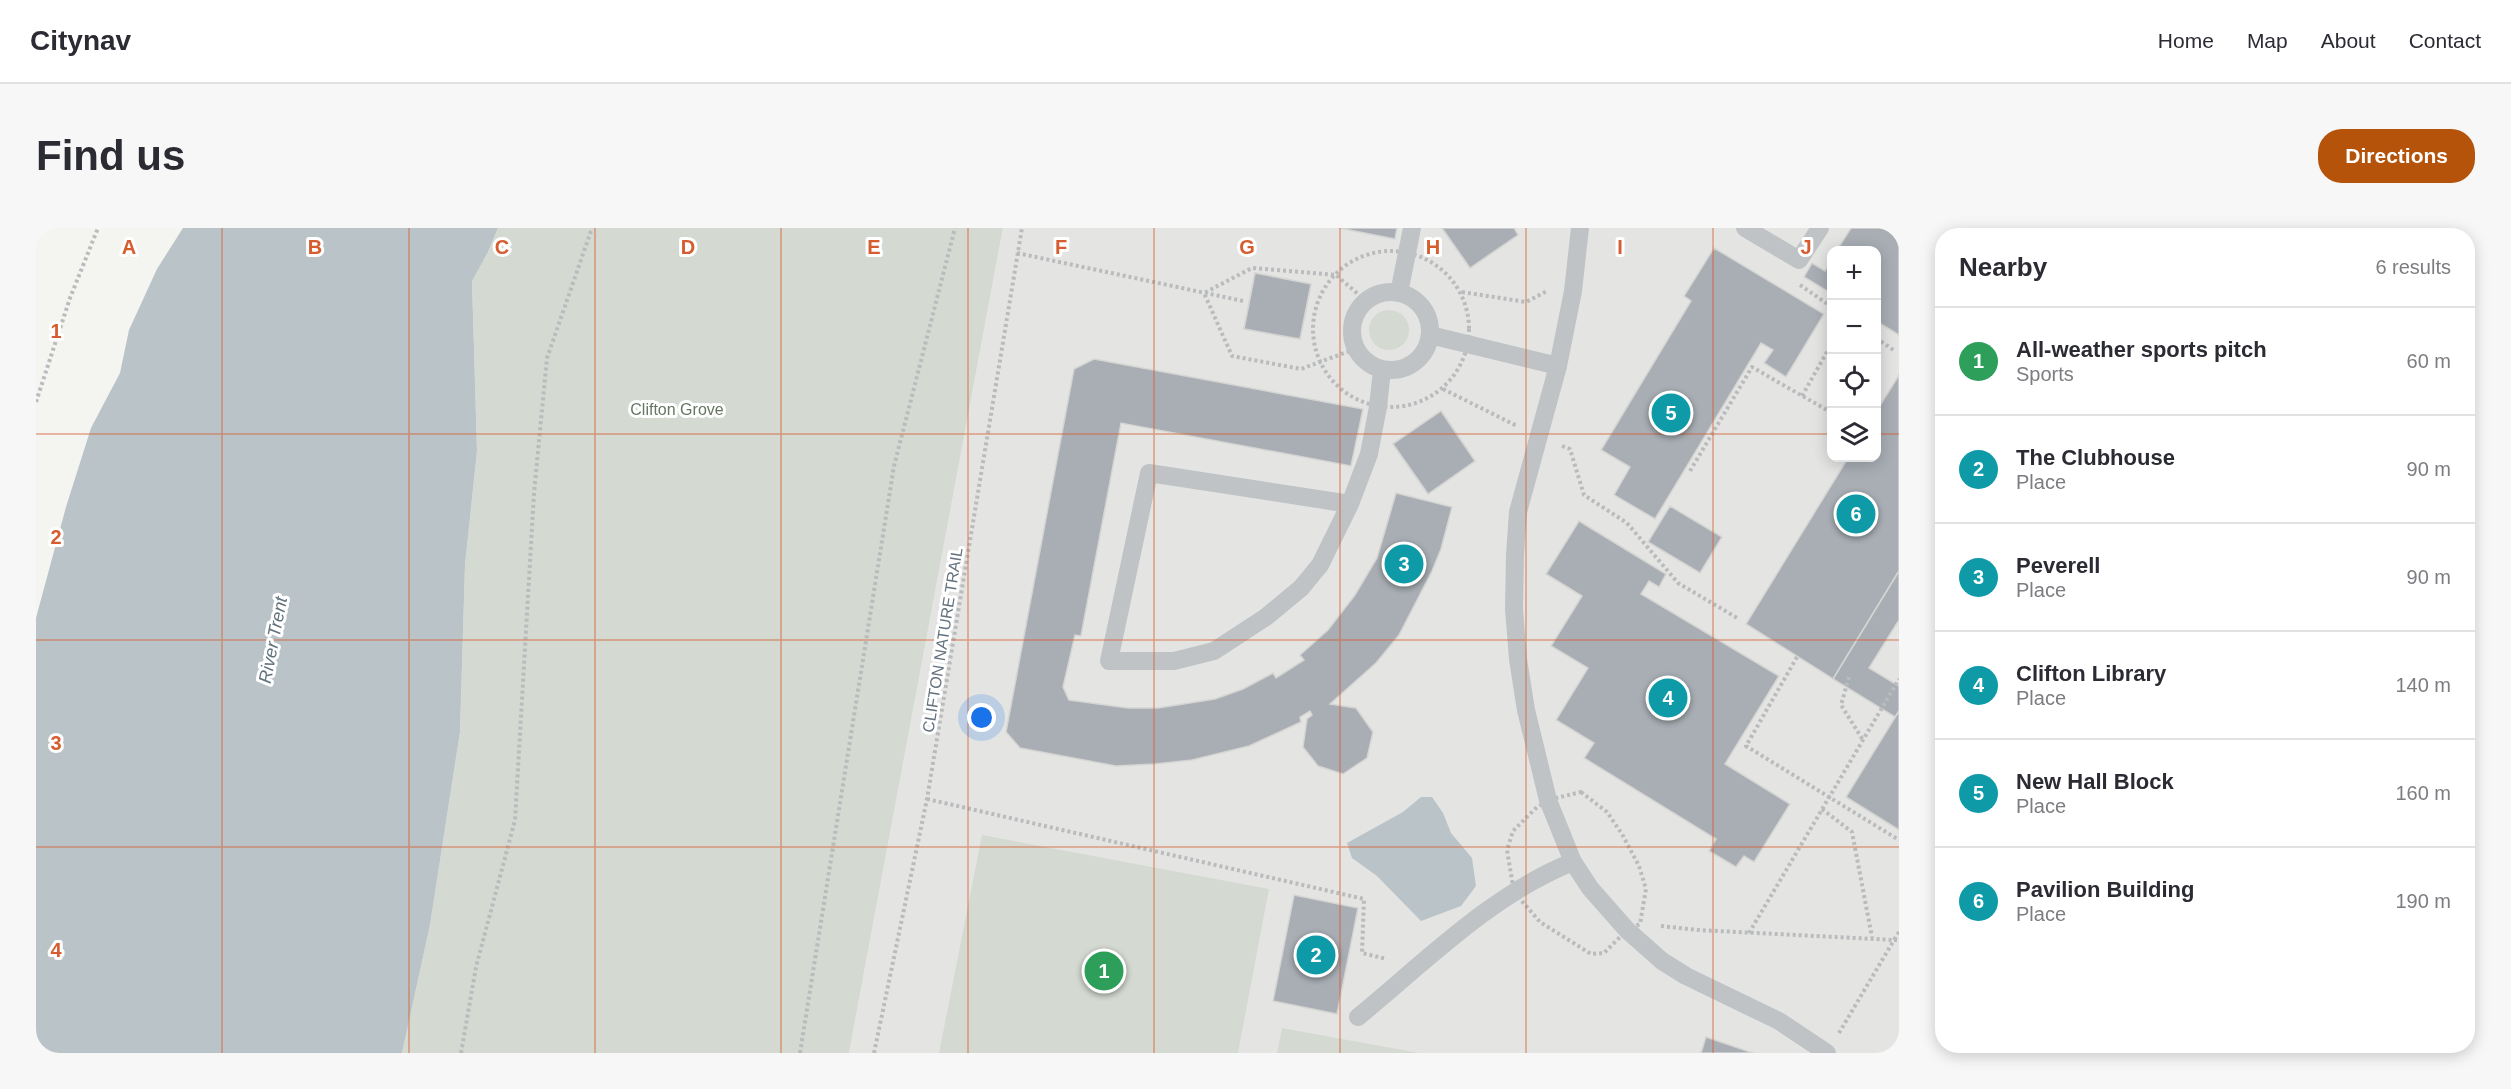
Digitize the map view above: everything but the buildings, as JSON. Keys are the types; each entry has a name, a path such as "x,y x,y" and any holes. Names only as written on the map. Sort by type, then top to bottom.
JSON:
{"lane":[{"path":"1399,293 1412,228"},
{"path":"1580,228 1573,291 1558,366 1518,512 1514,609 1518,659 1526,710 1548,800 1573,862 1590,888 1627,930 1662,961 1686,976 1830,1048"},
{"path":"1745,228 1799,260 1820,228"},
{"path":"1382,293 1399,293 1412,298 1422,308 1429,321 1430,335 1422,355 1404,369 1382,370 1366,362 1355,349 1352,332 1355,315 1366,301 1382,293"},
{"path":"1430,335 1558,366"},
{"path":"1350,504 1149,473 1108,661 1174,661 1214,651 1266,617 1301,588 1320,565 1350,504 1369,453 1382,370"},
{"path":"1358,1017 1514,892 1544,873 1573,862"}],"path":[{"path":"36,402 70,298 98,228"},
{"path":"461,1053 476,967 515,820 534,493 547,358 592,228"},
{"path":"800,1053 894,466 955,228"},
{"name":"CLIFTON NATURE TRAIL","path":"874,1053 927,800 1022,228"},
{"path":"1388,251 1408,253 1424,258 1438,267 1451,278 1461,292 1470,326 1468,344 1455,376 1443,389 1419,403 1392,408 1378,406 1360,401 1344,392 1330,378 1320,362 1313,332 1314,316 1318,301 1336,274 1351,262 1369,254 1388,251"},
{"path":"1017,253 1243,301"},
{"path":"1204,293 1252,268 1336,274 1366,301"},
{"path":"1461,292 1526,302 1552,288 1573,291"},
{"path":"1204,293 1232,356 1301,369 1355,349"},
{"path":"1881,341 1895,351"},
{"path":"1802,396 1827,352"},
{"path":"1690,471 1752,367 1827,410"},
{"path":"1443,389 1570,449 1584,495 1627,523 1678,583 1739,619"},
{"path":"1797,657 1746,746 1899,840"},
{"path":"1849,677 1841,705 1863,740"},
{"path":"1749,933 1899,679"},
{"path":"927,800 1364,899 1362,954 1418,967"},
{"path":"1822,809 1852,832 1872,937"},
{"path":"1640,924 1649,925"},
{"path":"1658,926 1896,940"},
{"path":"1830,1048 1899,932"}],"shaded area":[{"path":"1003,228 1899,228 1899,1053 849,1053"}],"green space":[{"name":"Clifton Grove","path":"498,228 1003,228 849,1053 402,1053 430,925 460,732 465,565 477,451 472,280"},
{"path":"1389,310 1403,316 1409,330 1403,344 1389,350 1375,344 1369,330 1375,316"},
{"path":"982,835 1269,889 1238,1053 939,1053"},
{"path":"1282,1028 1419,1053 1277,1053"}],"water":[{"name":"River Trent","path":"183,228 498,228 472,281 477,451 465,565 460,732 430,925 402,1053 36,1053 36,618 66,507 91,428 120,373 129,330 157,269"},
{"path":"1421,797 1432,797 1443,813 1451,833 1472,858 1476,886 1461,906 1421,921 1377,876 1352,858 1347,843 1403,812"}],"place":[{"name":"New Hall Block","path":"1671,413"},
{"name":"Pavilion Building","path":"1856,514"},
{"name":"Peverell","path":"1404,564"},
{"name":"Clifton Library","path":"1668,698"},
{"name":"The Clubhouse","path":"1316,955"},
{"name":"All-weather sports pitch","path":"1104,971"}]}
